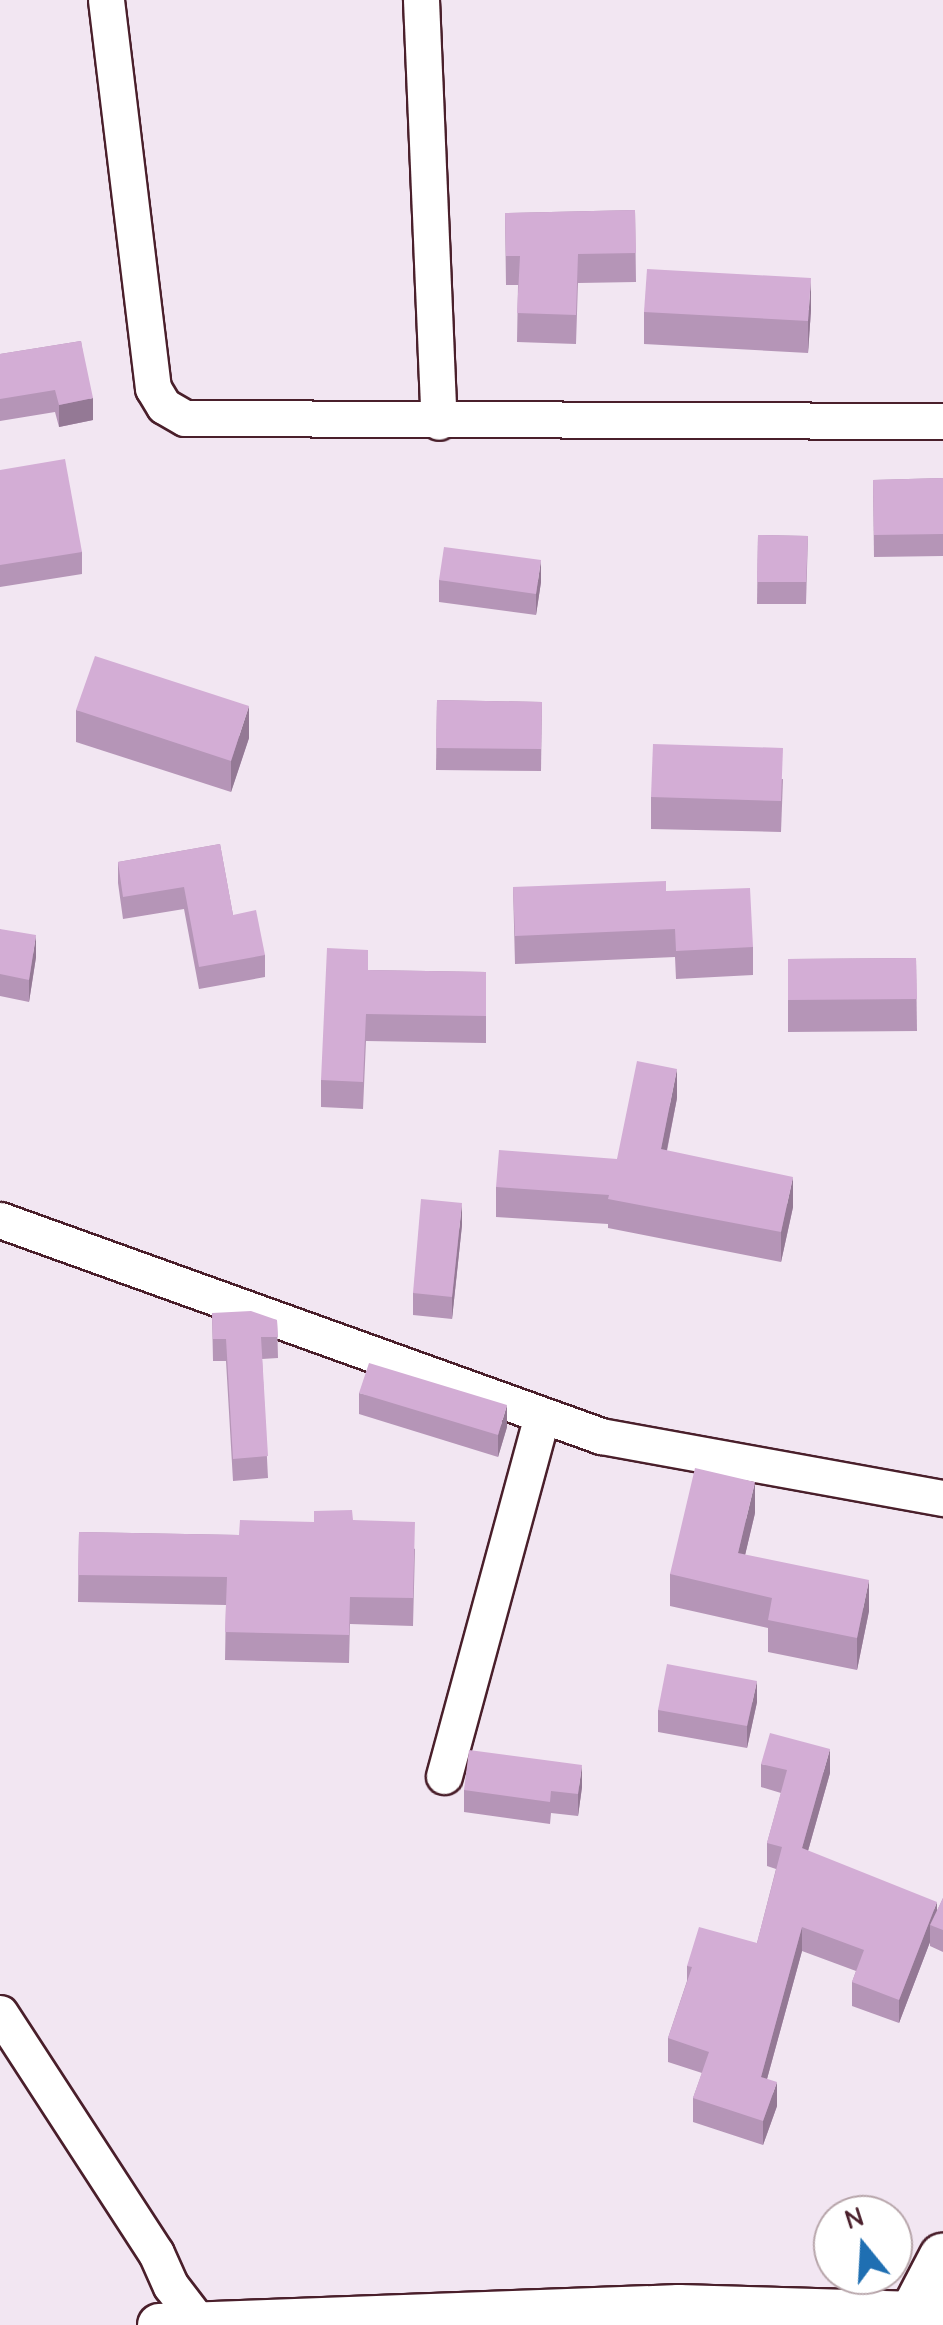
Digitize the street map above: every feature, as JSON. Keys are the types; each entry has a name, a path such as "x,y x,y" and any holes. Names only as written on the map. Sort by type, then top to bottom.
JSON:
{"main road":[{"path":"921,2318 943,2258"}],"street":[{"path":"106,0 154,388 164,406 185,418 943,421"},
{"path":"421,0 439,422"},
{"path":"0,1220 601,1436 943,1498"},
{"path":"444,1776 542,1416"},
{"path":"0,2012 156,2253 171,2286 201,2325"},
{"path":"160,2325 678,2306 921,2318"}],"building":[{"path":"635,210 636,253 578,254 576,315 517,313 520,256 506,256 505,213"},
{"path":"647,269 811,278 808,321 644,312"},
{"path":"81,341 93,398 59,405 55,390 0,399 0,354"},
{"path":"65,459 82,552 0,565 0,470"},
{"path":"943,478 943,534 874,535 873,480"},
{"path":"758,535 808,536 806,582 757,582"},
{"path":"444,547 541,560 536,594 439,580"},
{"path":"95,656 249,706 231,761 76,710"},
{"path":"437,700 542,702 541,749 436,748"},
{"path":"653,744 783,748 781,801 651,797"},
{"path":"220,844 233,915 256,910 265,955 199,967 184,887 123,897 118,862"},
{"path":"666,881 666,891 750,888 753,947 676,951 675,929 515,936 513,887"},
{"path":"0,929 36,935 29,980 0,974"},
{"path":"327,948 368,950 368,970 486,972 486,1016 366,1014 363,1082 321,1080"},
{"path":"916,958 917,999 788,1000 788,959"},
{"path":"637,1061 677,1069 661,1149 793,1177 781,1232 608,1199 609,1195 496,1187 499,1150 617,1159"},
{"path":"421,1199 462,1203 452,1297 413,1293"},
{"path":"251,1311 277,1320 278,1337 261,1337 268,1456 233,1459 226,1339 213,1339 212,1313"},
{"path":"369,1363 507,1405 498,1435 359,1393"},
{"path":"695,1468 755,1482 738,1553 869,1580 857,1638 768,1620 772,1598 670,1574"},
{"path":"352,1510 353,1520 415,1522 413,1598 350,1597 349,1635 225,1632 227,1577 78,1575 79,1532 239,1535 240,1520 314,1522 314,1511"},
{"path":"667,1664 757,1681 747,1726 658,1710"},
{"path":"770,1733 830,1749 802,1848 937,1902 899,2000 852,1982 864,1950 802,1927 761,2077 777,2082 763,2121 693,2098 709,2052 668,2038 692,1967 687,1966 699,1927 757,1943 782,1847 767,1843 787,1770 761,1764"},
{"path":"469,1750 582,1765 578,1794 551,1791 550,1802 464,1790"},
{"path":"943,1898 943,1930 930,1925"}]}
